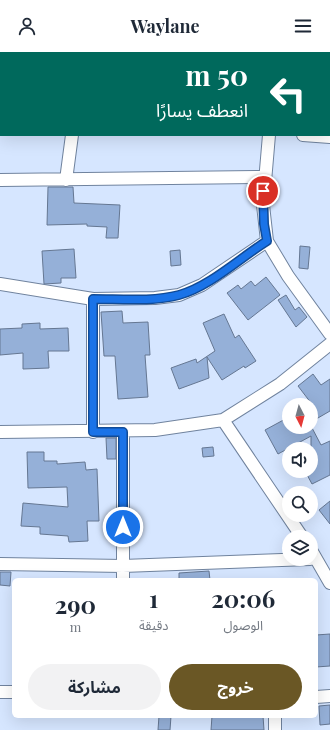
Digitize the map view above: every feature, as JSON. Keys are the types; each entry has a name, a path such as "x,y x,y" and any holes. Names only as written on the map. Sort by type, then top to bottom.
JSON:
{"street":[{"path":"66,180 72,136"},
{"path":"269,136 264,177 263,205 267,241 288,276 330,334"},
{"path":"0,180 264,177"},
{"path":"0,284 93,299 155,298 179,295 202,285 267,241"},
{"path":"93,299 93,432"},
{"path":"0,432 123,432 192,426 223,420 280,384 330,344"},
{"path":"223,420 297,530"},
{"path":"123,432 123,578"},
{"path":"0,564 123,566 282,558"},
{"path":"318,566 330,583"},
{"path":"0,692 12,692"},
{"path":"318,697 330,696"},
{"path":"275,718 275,730"}],"building":[{"path":"48,187 73,187 74,203 120,205 118,238 106,238 107,227 87,226 87,224 47,225"},
{"path":"300,246 310,247 308,269 299,268"},
{"path":"74,249 76,278 61,278 61,283 44,284 42,251"},
{"path":"180,250 181,265 171,266 170,251"},
{"path":"266,277 280,295 248,320 227,293 238,285 241,289 251,281 255,286"},
{"path":"286,295 295,310 299,307 307,317 296,327 278,300"},
{"path":"122,311 123,323 148,322 150,355 145,355 148,397 118,399 115,356 104,356 101,312"},
{"path":"224,314 235,338 239,335 256,361 245,368 244,366 222,380 207,357 209,378 179,389 171,368 196,359 197,363 215,351 203,323"},
{"path":"40,323 40,329 68,328 69,351 48,351 49,368 23,369 23,353 0,355 0,329 22,328 22,324"},
{"path":"313,374 321,385 330,379 330,411 318,418 318,398 307,398 298,386"},
{"path":"282,421 282,434 315,434 321,445 330,441 330,475 312,484 309,478 318,478 318,442 311,442 311,436 300,442 282,442 282,452 278,454 265,430"},
{"path":"106,438 116,438 116,459 107,459"},
{"path":"213,447 214,456 203,457 202,448"},
{"path":"27,452 44,452 44,461 57,461 57,464 85,462 86,470 97,469 99,521 87,521 88,541 69,542 68,536 40,534 40,527 21,526 23,503 68,507 67,487 28,488"},
{"path":"330,501 330,524 319,510"},
{"path":"209,571 210,578 179,578 179,573"},
{"path":"0,572 11,572 10,586 0,585"},
{"path":"330,634 330,666 318,667 318,635"},
{"path":"330,705 330,724 320,725 319,706"},
{"path":"159,718 171,718 170,730 158,730"},
{"path":"212,718 263,718 264,730 211,730"}],"route":[{"path":"123,527 123,432 93,432 93,299 155,298 179,295 202,285 267,241 264,224 263,191"}]}
